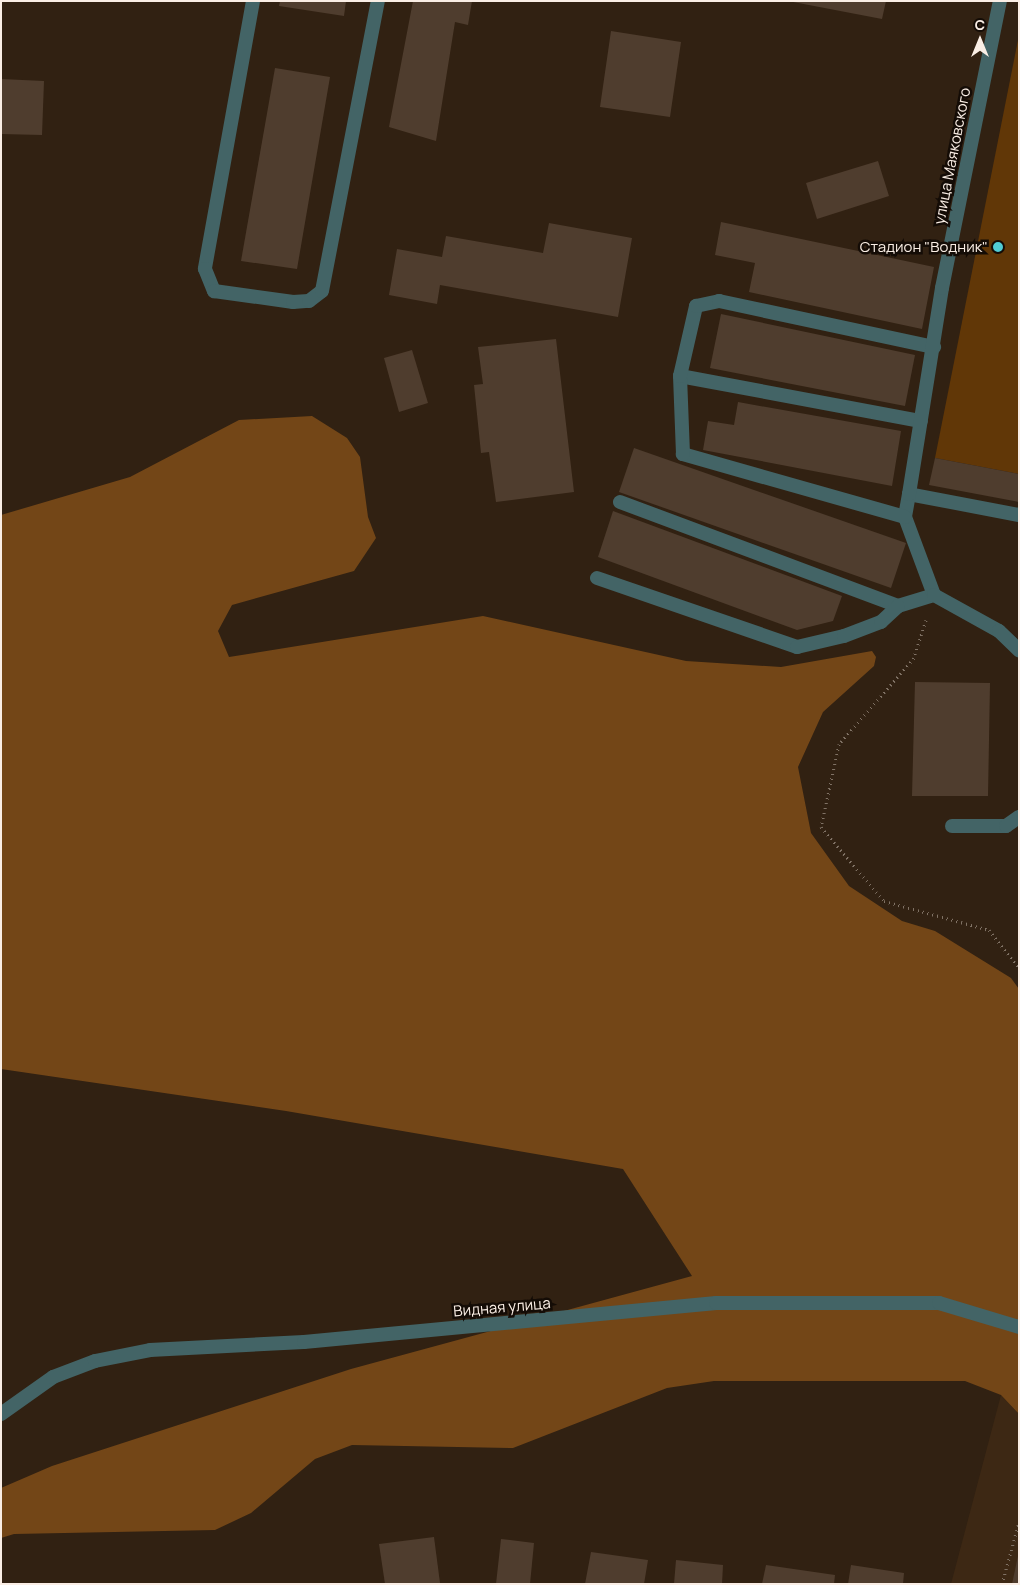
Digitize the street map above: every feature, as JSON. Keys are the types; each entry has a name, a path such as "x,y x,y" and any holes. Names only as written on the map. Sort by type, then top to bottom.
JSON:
{"street":[{"path":"253,1 205,270 214,291 293,302 309,301 322,291 378,1"},
{"name":"улица Маяковского","path":"906,517 942,288 1000,1"},
{"path":"934,346 719,300 696,306 680,376 683,454 906,517 934,595 999,631 1019,650"},
{"path":"680,376 921,421"},
{"path":"909,494 1019,515"},
{"path":"620,502 898,606"},
{"path":"597,578 797,647 853,633 880,622 898,606 934,595"},
{"path":"952,826 1006,826 1019,817"},
{"name":"Видная улица","path":"1,1414 53,1377 95,1361 150,1350 304,1342 716,1303 939,1303 1019,1327"}],"path":[{"path":"934,595 914,658 839,744 820,828 884,901 989,930 1019,968"},
{"path":"1002,1584 1019,1522"}],"shaded area":[{"name":"Стадион \"Водник\"","path":"1019,35 1019,474 935,458"},
{"path":"312,416 347,438 360,457 368,517 376,538 354,571 232,605 218,631 229,657 483,616 686,661 781,667 872,651 876,657 874,666 823,712 798,767 811,833 849,886 902,921 935,931 1011,978 1019,989 1019,1414 1001,1395 965,1381 714,1381 667,1388 513,1448 352,1445 315,1459 251,1513 215,1530 14,1534 1,1538 1,1488 52,1466 351,1369 692,1276 623,1169 286,1111 1,1069 1,515 130,477 239,420"},
{"path":"1001,1395 1019,1414 1019,1584 951,1584"}],"building":[{"path":"280,1 346,1 344,16 279,6"},
{"path":"413,1 472,1 468,25 455,22 436,141 389,127"},
{"path":"788,1 886,1 882,19"},
{"path":"611,31 681,42 670,117 600,107"},
{"path":"275,68 330,77 297,269 241,261"},
{"path":"1,79 44,81 42,135 1,134"},
{"path":"878,161 889,196 817,219 806,183"},
{"path":"721,222 934,267 922,329 749,292 755,263 715,255"},
{"path":"549,223 632,238 618,317 440,285 437,304 389,295 397,249 442,257 446,236 543,253"},
{"path":"721,314 915,355 905,406 710,368"},
{"path":"556,339 574,492 496,502 489,452 481,453 474,385 483,384 478,347"},
{"path":"412,350 428,403 399,412 384,358"},
{"path":"738,402 901,431 892,486 703,450 708,421 734,425"},
{"path":"634,448 906,543 891,588 619,492"},
{"path":"935,458 1019,474 1019,502 929,485"},
{"path":"613,511 842,596 833,621 797,630 598,557"},
{"path":"915,682 990,683 988,796 912,796"},
{"path":"434,1537 440,1583 385,1584 379,1544"},
{"path":"501,1539 534,1543 530,1584 496,1584"},
{"path":"591,1552 648,1560 644,1584 585,1584"},
{"path":"1018,1556 1019,1584 1012,1584"},
{"path":"676,1560 723,1565 722,1584 674,1584"},
{"path":"766,1565 835,1575 834,1584 762,1584"},
{"path":"851,1565 904,1573 903,1584 848,1584"}],"place":[{"name":"Стадион \"Водник\"","path":"998,247"}]}
